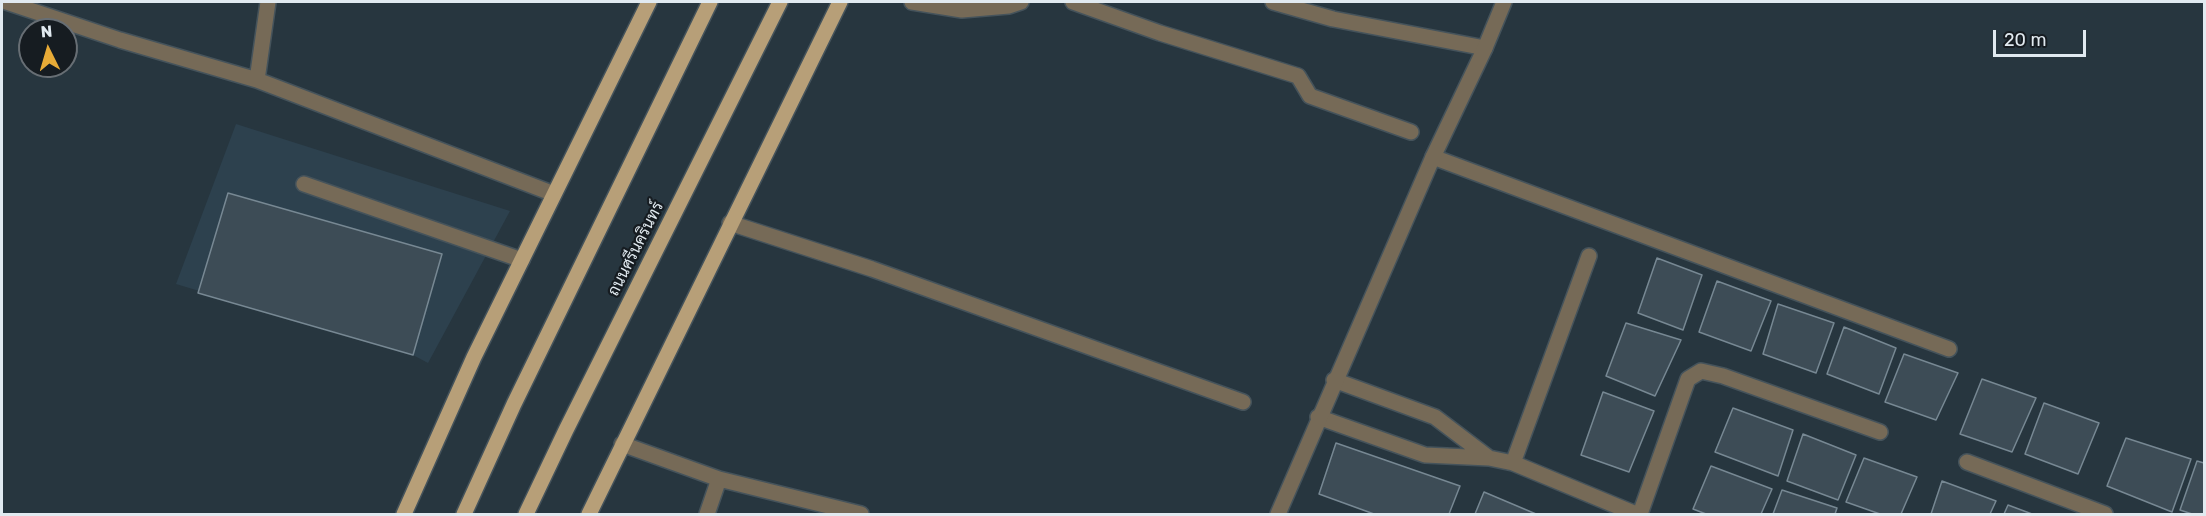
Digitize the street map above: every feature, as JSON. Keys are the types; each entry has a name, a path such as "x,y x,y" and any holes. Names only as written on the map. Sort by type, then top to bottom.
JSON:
{"main road":[{"path":"404,514 469,368 649,2"},
{"path":"464,514 514,404 710,2"},
{"name":"ถนนศรีนครินทร์","path":"526,514 576,409 780,2"},
{"path":"589,514 840,2"}],"street":[{"path":"6,2 120,40 257,80 554,194"},
{"path":"257,80 268,2"},
{"path":"912,2 933,3 962,10 985,9 1022,2"},
{"path":"1073,2 1160,33 1298,76 1310,96 1411,132"},
{"path":"1273,2 1333,19 1485,48"},
{"path":"1278,514 1432,157 1485,48 1504,2"},
{"path":"1432,157 1949,349"},
{"path":"304,184 522,260"},
{"path":"730,223 872,269 1244,402"},
{"path":"1512,463 1589,256"},
{"path":"1318,417 1425,455 1489,458 1512,463 1638,514 1688,379 1701,371 1723,376 1880,432"},
{"path":"1334,380 1435,417 1489,458"},
{"path":"622,444 719,479 861,514"},
{"path":"1967,462 2105,514"},
{"path":"707,514 719,479"}],"shaded area":[{"path":"236,124 510,211 428,363 413,355 176,284"}],"building":[{"path":"228,193 442,254 413,355 198,293"},
{"path":"1657,258 1702,275 1683,330 1638,313"},
{"path":"1717,281 1771,301 1751,351 1699,332"},
{"path":"1778,304 1834,323 1816,373 1763,354"},
{"path":"1626,323 1681,340 1655,396 1606,376"},
{"path":"1844,327 1896,348 1879,394 1827,374"},
{"path":"1904,354 1958,373 1936,420 1885,402"},
{"path":"1982,379 2036,398 2012,452 1960,434"},
{"path":"1603,392 1654,411 1629,472 1581,455"},
{"path":"2044,403 2099,423 2078,474 2025,454"},
{"path":"1733,408 1793,430 1778,476 1715,452"},
{"path":"1803,434 1856,455 1838,500 1787,481"},
{"path":"2126,438 2191,459 2172,512 2107,486"},
{"path":"1336,443 1460,486 1449,514 1374,514 1319,494"},
{"path":"1864,458 1917,477 1901,514 1880,514 1846,502"},
{"path":"2197,461 2204,463 2204,514 2192,514 2180,510"},
{"path":"1711,466 1772,489 1761,514 1706,514 1693,509"},
{"path":"1942,481 1996,501 1990,514 1931,514"},
{"path":"1782,490 1837,508 1835,514 1773,514"},
{"path":"1484,492 1536,514 1475,514"},
{"path":"2008,505 2032,514 2004,514"}]}
